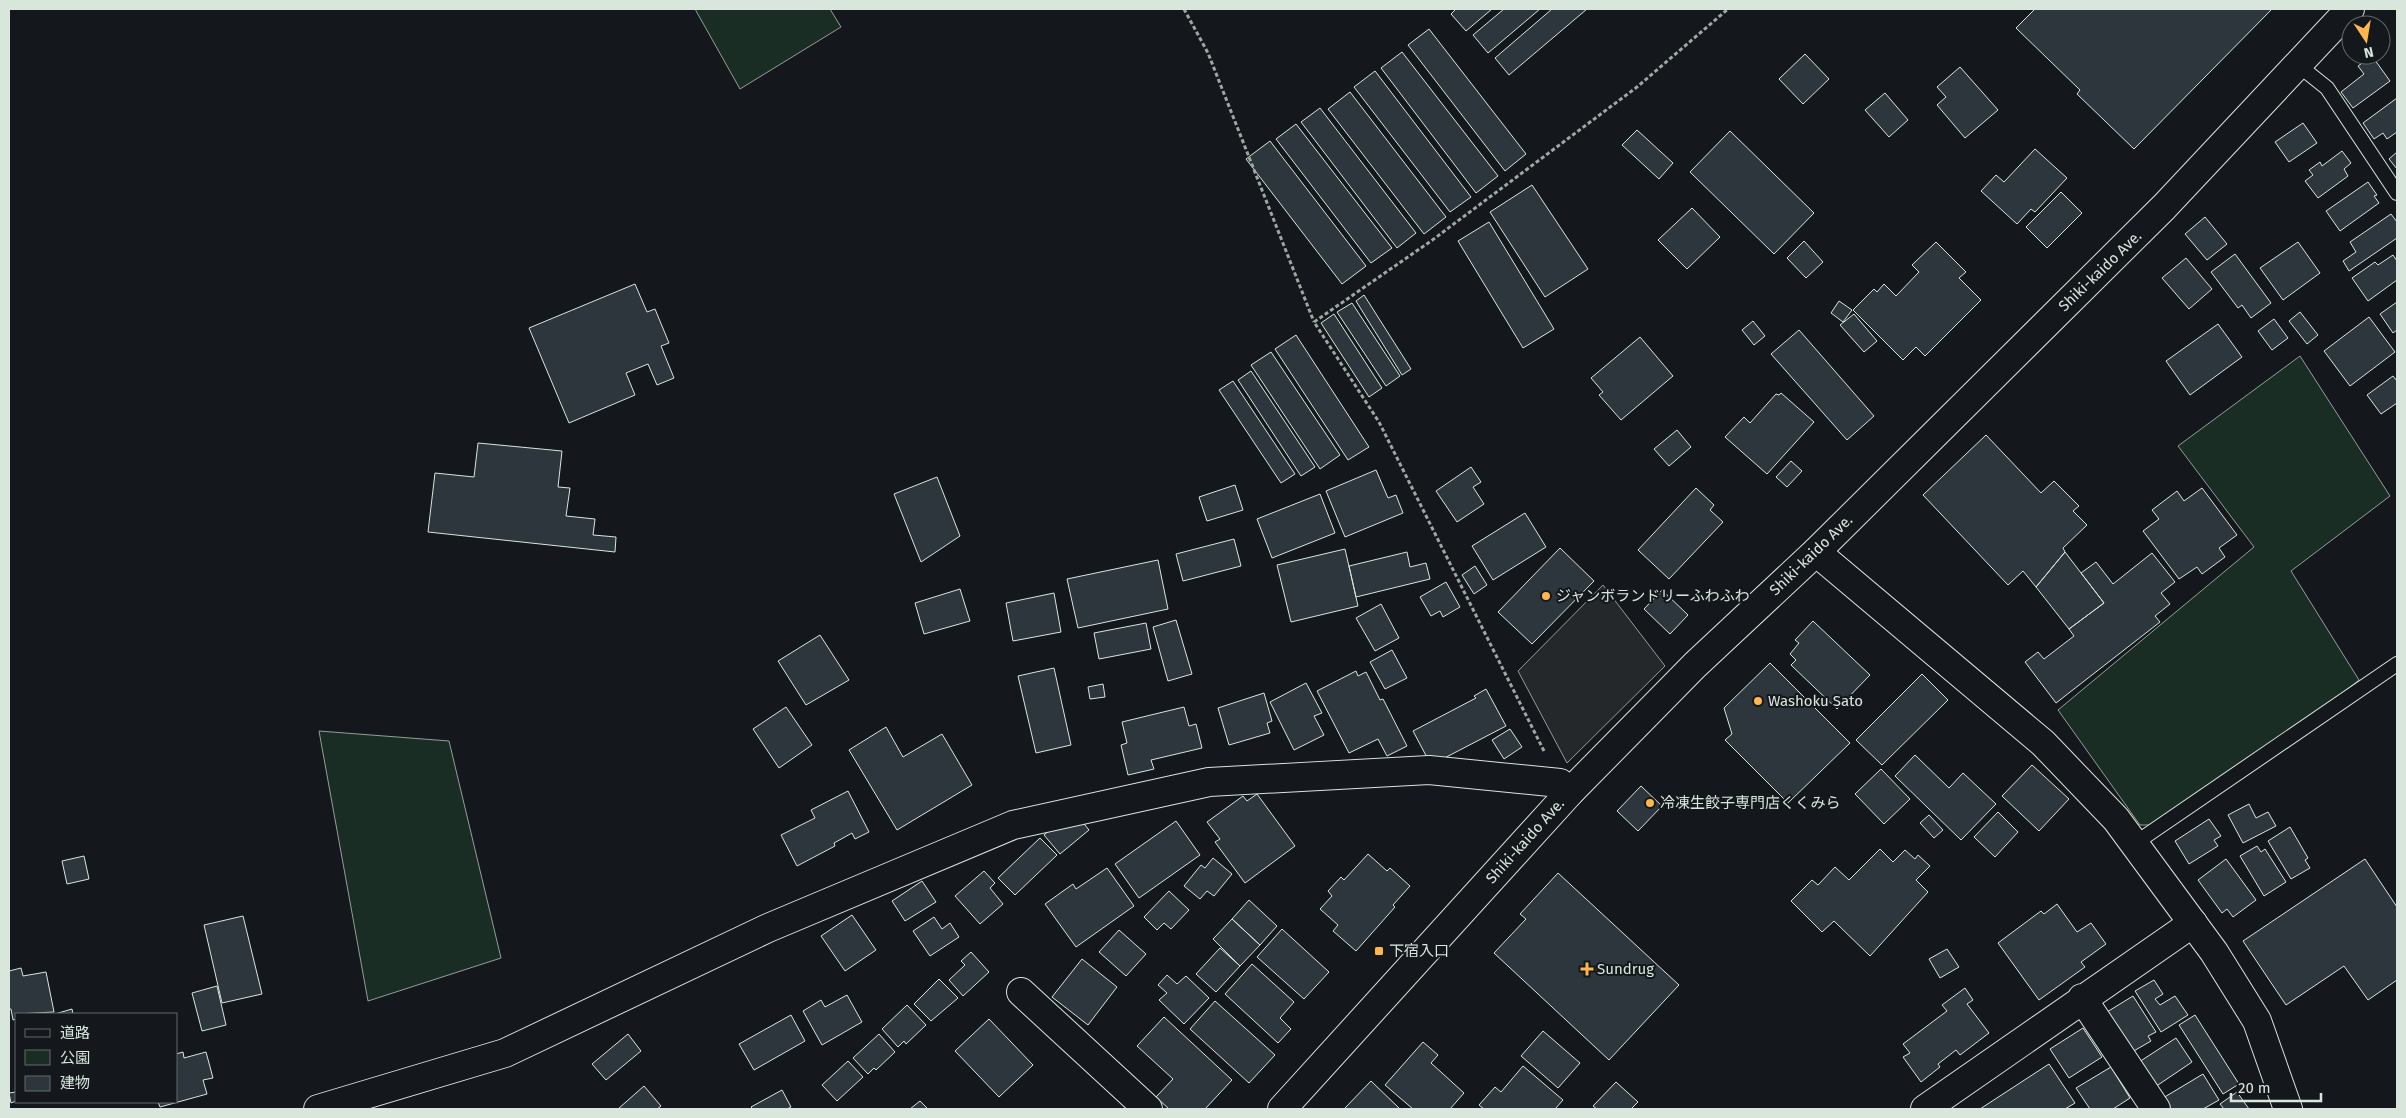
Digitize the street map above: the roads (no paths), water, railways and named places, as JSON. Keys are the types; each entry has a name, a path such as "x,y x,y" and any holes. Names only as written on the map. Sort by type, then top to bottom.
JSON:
{"street":[{"name":"Shiki-kaido Ave.","path":"1282,1109 1565,788 1816,552 2164,207 2350,9"},
{"path":"1816,552 2043,742 2116,819 2193,924 2256,1021 2288,1109"},
{"path":"318,1109 506,1053 768,928 1013,825 1209,782 1429,770 1565,788"},
{"path":"1925,1109 2082,998 2193,924"},
{"path":"1021,992 1148,1109"},
{"path":"2082,998 2156,1109"}],"lane":[{"path":"2297,64 2327,88 2397,193"},
{"path":"2134,844 2397,664"}],"place":[{"name":"ジャンボランドリーふわふわ","path":"1546,596"},
{"name":"Washoku Sato","path":"1758,701"},
{"name":"冷凍生餃子専門店くくみら","path":"1650,803"},
{"name":"下宿入口","path":"1379,951"},
{"name":"Sundrug","path":"1587,969"}]}
